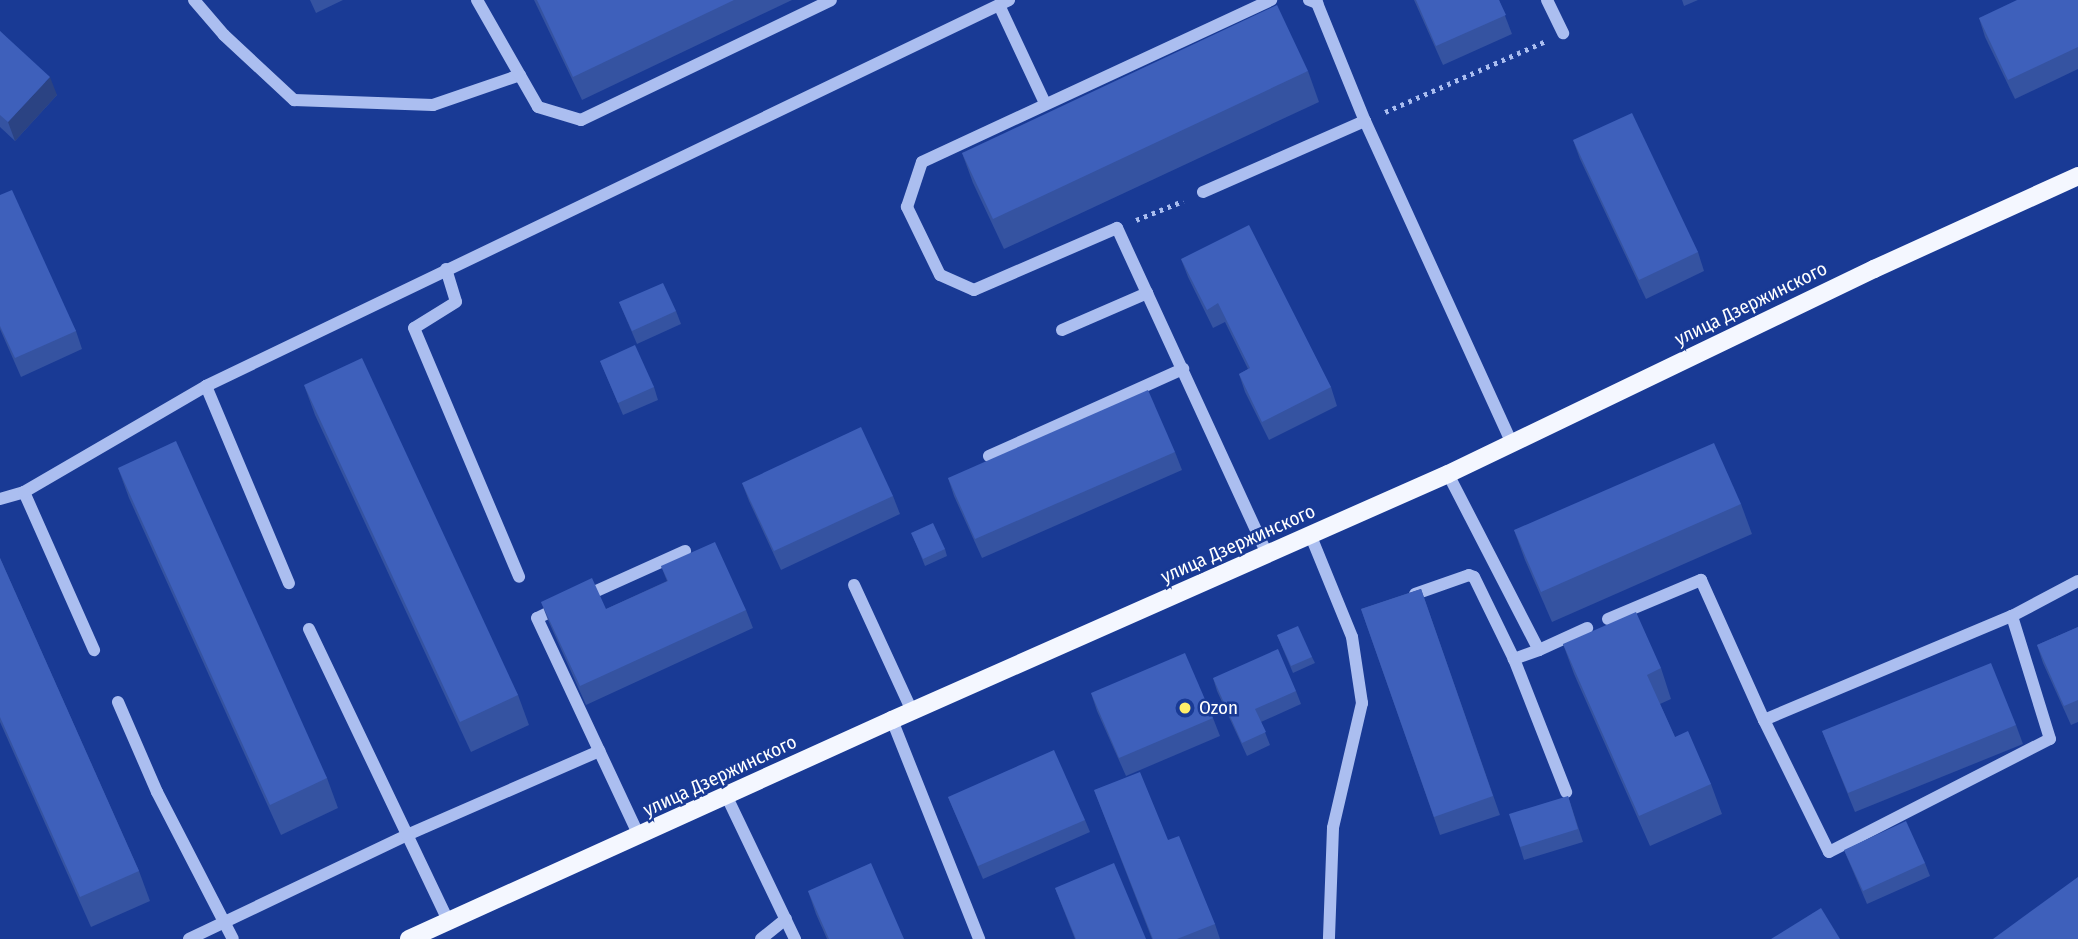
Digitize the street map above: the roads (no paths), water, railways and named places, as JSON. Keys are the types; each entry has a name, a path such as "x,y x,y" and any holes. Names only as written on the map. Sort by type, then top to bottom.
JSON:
{"main road":[{"name":"улица Дзержинского","path":"409,939 912,711 1448,474 1874,269 2078,176"}],"street":[{"path":"194,0 224,35 293,100 433,105 520,75"},
{"path":"477,0 538,107 581,120 831,0"},
{"path":"1267,554 1117,228 974,290 940,275 907,207 922,162 1271,0"},
{"path":"1309,0 1317,4 1365,121 1511,442"},
{"path":"1547,0 1563,33"},
{"path":"0,499 24,492 206,386 1004,2 1045,103"},
{"path":"1203,192 1365,121"},
{"path":"446,269 456,302 414,328 519,577"},
{"path":"1062,330 1147,293"},
{"path":"989,456 1182,369"},
{"path":"206,386 289,583"},
{"path":"1448,474 1539,650"},
{"path":"24,492 94,650"},
{"path":"1310,534 1352,637 1362,703 1333,828 1329,939"},
{"path":"639,836 537,618 685,551"},
{"path":"1415,594 1469,575 1474,577 1514,659 1566,792"},
{"path":"1608,619 1701,580 1764,720 1829,852 2050,739 2012,616"},
{"path":"1764,720 2012,616 2078,581"},
{"path":"854,585 912,711"},
{"path":"1514,659 1587,628"},
{"path":"309,629 448,921"},
{"path":"118,702 158,792 233,939"},
{"path":"892,720 979,939"},
{"path":"189,939 407,835 599,751"},
{"path":"726,796 795,939"},
{"path":"761,939 786,919"}],"place":[{"name":"Ozon","path":"1185,708"}]}
